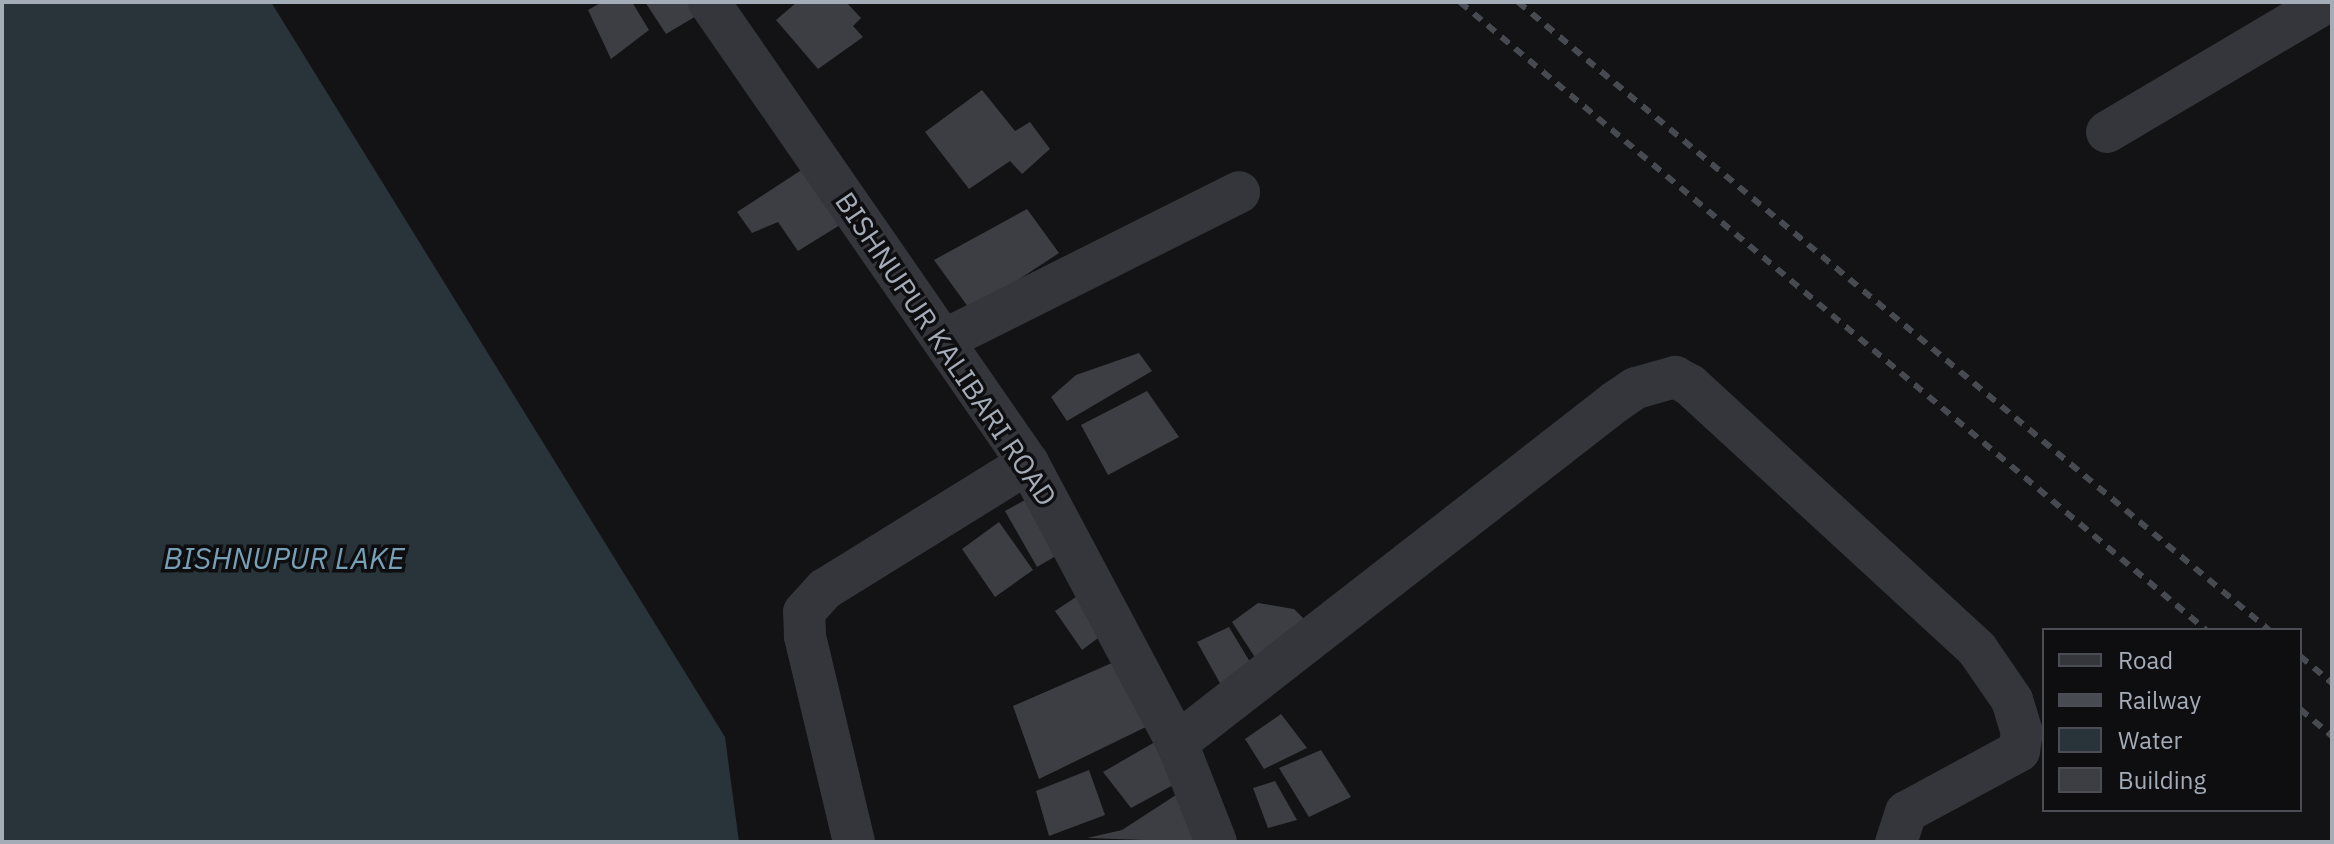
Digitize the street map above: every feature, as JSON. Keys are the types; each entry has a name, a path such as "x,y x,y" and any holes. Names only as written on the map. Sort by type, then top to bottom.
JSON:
{"street":[{"name":"BISHNUPUR KALIBARI ROAD","path":"709,2 1028,463 1177,743 1216,842"},
{"path":"2107,132 2327,2"},
{"path":"944,340 1239,192"},
{"path":"1177,743 1615,402 1636,388 1675,377 1690,385 1977,649 2012,700 2022,732 2019,751 1906,812 1896,842"},
{"path":"854,842 805,636 804,612 825,589 1028,463"}],"water":[{"name":"BISHNUPUR LAKE","path":"2,2 271,2 725,737 739,842 2,842"}],"building":[{"path":"602,2 632,2 649,30 611,59 588,10"},
{"path":"645,2 695,2 703,12 666,34"},
{"path":"797,2 846,2 861,18 853,26 863,37 818,69 776,20"},
{"path":"982,90 1015,131 1030,122 1050,149 1022,174 1010,161 969,189 925,132"},
{"path":"806,167 848,220 798,251 778,222 752,233 737,212"},
{"path":"1027,209 1059,253 971,311 934,260"},
{"path":"1139,353 1152,371 1067,421 1051,397 1076,375"},
{"path":"1147,391 1179,437 1108,475 1081,425"},
{"path":"1036,494 1068,549 1037,567 1005,511"},
{"path":"999,522 1033,570 995,597 962,549"},
{"path":"1079,595 1105,633 1082,650 1055,611"},
{"path":"1258,603 1294,609 1311,626 1258,662 1232,622"},
{"path":"1229,627 1253,667 1221,685 1197,642"},
{"path":"1121,659 1154,723 1039,779 1013,706"},
{"path":"1281,714 1307,748 1264,769 1245,739"},
{"path":"1160,739 1177,783 1131,808 1103,772"},
{"path":"1321,750 1351,797 1309,817 1279,768"},
{"path":"1089,770 1105,815 1049,836 1036,791"},
{"path":"1275,781 1297,820 1268,828 1253,788"},
{"path":"1179,793 1202,842 1087,838 1122,830"}],"railway":[{"path":"1460,2 2204,628"},
{"path":"1518,2 2267,628"},
{"path":"2302,658 2332,683"},
{"path":"2302,711 2332,736"}]}
